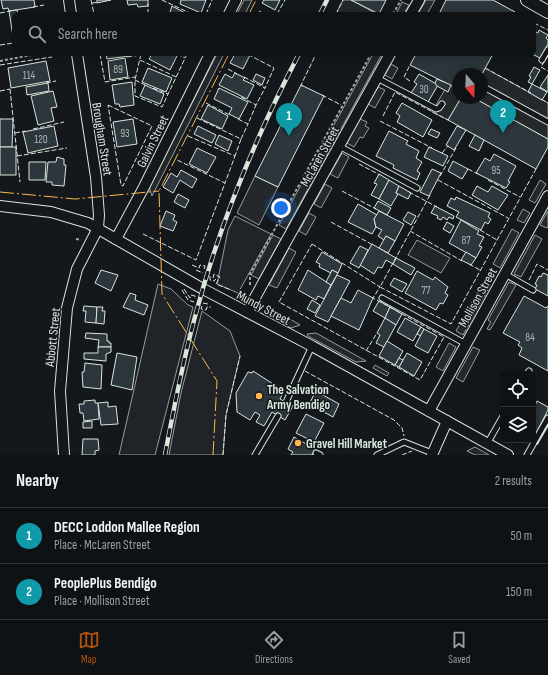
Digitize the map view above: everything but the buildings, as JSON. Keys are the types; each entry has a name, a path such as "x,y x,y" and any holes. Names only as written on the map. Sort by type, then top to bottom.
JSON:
{"street":[{"path":"69,0 71,12"},
{"path":"230,12 236,0"},
{"path":"412,12 419,0"},
{"path":"527,0 548,12"},
{"name":"Brougham Street","path":"77,56 96,177 99,215 98,228"},
{"name":"Galvin Street","path":"116,240 209,56"},
{"name":"McLaren Street","path":"247,312 389,56"},
{"name":"Mollison Street","path":"429,412 548,196"},
{"name":"Mundy Street","path":"0,206 64,214 98,228 116,240 312,346 508,455"},
{"name":"Abbott Street","path":"64,455 60,391 68,308 81,259 98,228"},
{"path":"432,454 447,421"}],"lane":[{"path":"542,60 548,50"},
{"path":"377,78 436,109 442,104"},
{"path":"488,89 548,122"},
{"path":"339,146 417,188"},
{"path":"505,274 533,290"},
{"path":"382,298 466,344"},
{"path":"286,402 312,346"},
{"path":"255,455 278,416"},
{"path":"527,455 548,418"},
{"path":"487,444 500,421"},
{"path":"377,455 404,442 432,454"}],"path":[{"path":"394,12 401,0"},
{"path":"0,61 26,56"},
{"path":"231,292 241,295 248,290 250,274 370,56"},
{"path":"76,239 82,241"}],"shaded area":[{"path":"244,0 252,0 246,12 238,12"},
{"path":"343,0 351,0 373,12 337,12"},
{"path":"426,0 435,0 428,12 419,12"},
{"path":"402,2 409,5 405,12 397,12"},
{"path":"216,56 223,56 152,196 149,187"},
{"path":"372,56 381,56 286,229 279,225"},
{"path":"391,64 398,68 392,79 385,75"},
{"path":"488,70 548,103 548,139 485,104 488,104"},
{"path":"448,84 452,86 452,104 457,104 448,120 432,112"},
{"path":"378,87 385,90 375,108 368,104"},
{"path":"360,119 367,122 365,126 369,128 363,138 360,137 354,147 347,143"},
{"path":"342,153 349,157 338,178 330,174"},
{"path":"255,176 278,187 259,225 237,213"},
{"path":"540,180 546,184 535,203 529,200"},
{"path":"325,184 332,188 321,208 314,204"},
{"path":"523,209 530,213 524,223 517,220"},
{"path":"548,211 548,227 547,228 540,225"},
{"path":"309,213 316,217 306,235 299,231"},
{"path":"235,216 271,234 238,293 217,284 228,230"},
{"path":"512,229 519,233 500,268 493,264"},
{"path":"273,235 281,239 259,279 251,275"},
{"path":"535,235 542,239 521,277 514,274"},
{"path":"417,240 450,258 441,273 408,255"},
{"path":"289,248 296,252 277,288 269,285"},
{"path":"483,282 490,286 463,335 456,331"},
{"path":"509,282 516,285 490,330 487,329 491,322 488,320"},
{"path":"158,284 171,289 188,305 193,307 155,455 119,455"},
{"path":"202,311 230,331 240,356 226,415 223,455 169,455 181,393"},
{"path":"285,316 300,325 291,328 280,322 278,318"},
{"path":"316,333 366,361 356,362 308,336 307,334"},
{"path":"449,343 456,347 443,371 436,367"},
{"path":"473,347 480,350 463,382 456,378"},
{"path":"375,365 389,373 387,376 373,368"},
{"path":"475,447 489,455 475,455 467,451"}],"railway":[{"path":"321,12 327,0"},
{"path":"165,455 187,348 216,246 240,180 268,116 298,56"}],"fence":[{"path":"91,0 94,12"},
{"path":"162,0 188,12"},
{"path":"207,12 212,0"},
{"path":"278,12 285,0"},
{"path":"337,12 343,0"},
{"path":"92,3 100,2"},
{"path":"148,4 148,12"},
{"path":"33,7 44,5"},
{"path":"0,13 11,11"},
{"path":"536,24 548,30"},
{"path":"0,45 12,43"},
{"path":"548,55 541,67 548,71"},
{"path":"100,56 105,82 135,77"},
{"path":"127,57 134,56"},
{"path":"141,56 135,80 135,96 162,107 186,56"},
{"path":"181,56 185,58"},
{"path":"244,77 265,88 274,68 251,56"},
{"path":"303,86 301,85 315,56"},
{"path":"0,65 52,57"},
{"path":"140,60 176,77"},
{"path":"410,65 404,77 410,81"},
{"path":"228,69 237,74"},
{"path":"488,70 531,93"},
{"path":"135,80 147,86"},
{"path":"46,83 56,81"},
{"path":"153,88 168,94"},
{"path":"241,97 256,105 265,88"},
{"path":"10,89 20,182"},
{"path":"0,91 10,89"},
{"path":"383,116 395,92 448,120"},
{"path":"322,95 341,105"},
{"path":"541,99 548,103"},
{"path":"206,103 230,115"},
{"path":"108,105 152,126 123,186 121,185 108,105"},
{"path":"238,119 248,124 256,105"},
{"path":"197,118 241,139 235,156"},
{"path":"380,121 432,148"},
{"path":"33,129 64,122"},
{"path":"241,139 248,124"},
{"path":"15,133 25,131"},
{"path":"188,136 235,156 225,183"},
{"path":"442,153 448,146 449,147"},
{"path":"17,156 67,148"},
{"path":"440,176 456,148"},
{"path":"143,234 196,260 225,183 177,160"},
{"path":"359,164 380,175"},
{"path":"468,169 478,174"},
{"path":"430,195 380,287 451,324 536,169"},
{"path":"438,180 508,218"},
{"path":"488,180 520,197"},
{"path":"342,191 376,209"},
{"path":"409,192 437,207"},
{"path":"331,222 373,245"},
{"path":"480,230 497,240"},
{"path":"410,231 462,261"},
{"path":"312,244 380,287 373,298 444,337 420,380 279,302 312,244"},
{"path":"469,264 480,270"},
{"path":"529,280 537,264 548,270"},
{"path":"192,265 199,268 200,265 205,266 204,270"},
{"path":"196,270 203,273"},
{"path":"213,278 214,274 220,277 216,284 231,290"},
{"path":"210,276 210,280 214,281 216,279"},
{"path":"184,289 190,298 191,295 195,296 195,299"},
{"path":"182,290 188,300 194,302"},
{"path":"203,303 208,304"},
{"path":"202,306 201,309 206,310 207,307 211,307"},
{"path":"366,351 377,333"},
{"path":"223,455 226,415 240,356"},
{"path":"305,371 394,420 402,428 404,436"},
{"path":"402,455 412,451"}],"wall":[{"path":"537,444 548,425"}],"power":[{"path":"250,12 256,0"},
{"path":"213,455 217,381 162,294 159,191 228,56"},
{"path":"0,192 75,199 159,191"}],"place":[{"name":"PeoplePlus Bendigo","path":"503,133"},
{"name":"DECC Loddon Mallee Region","path":"289,136"},
{"name":"The Salvation Army Bendigo","path":"259,396"},
{"name":"Gravel Hill Market","path":"298,443"}]}
